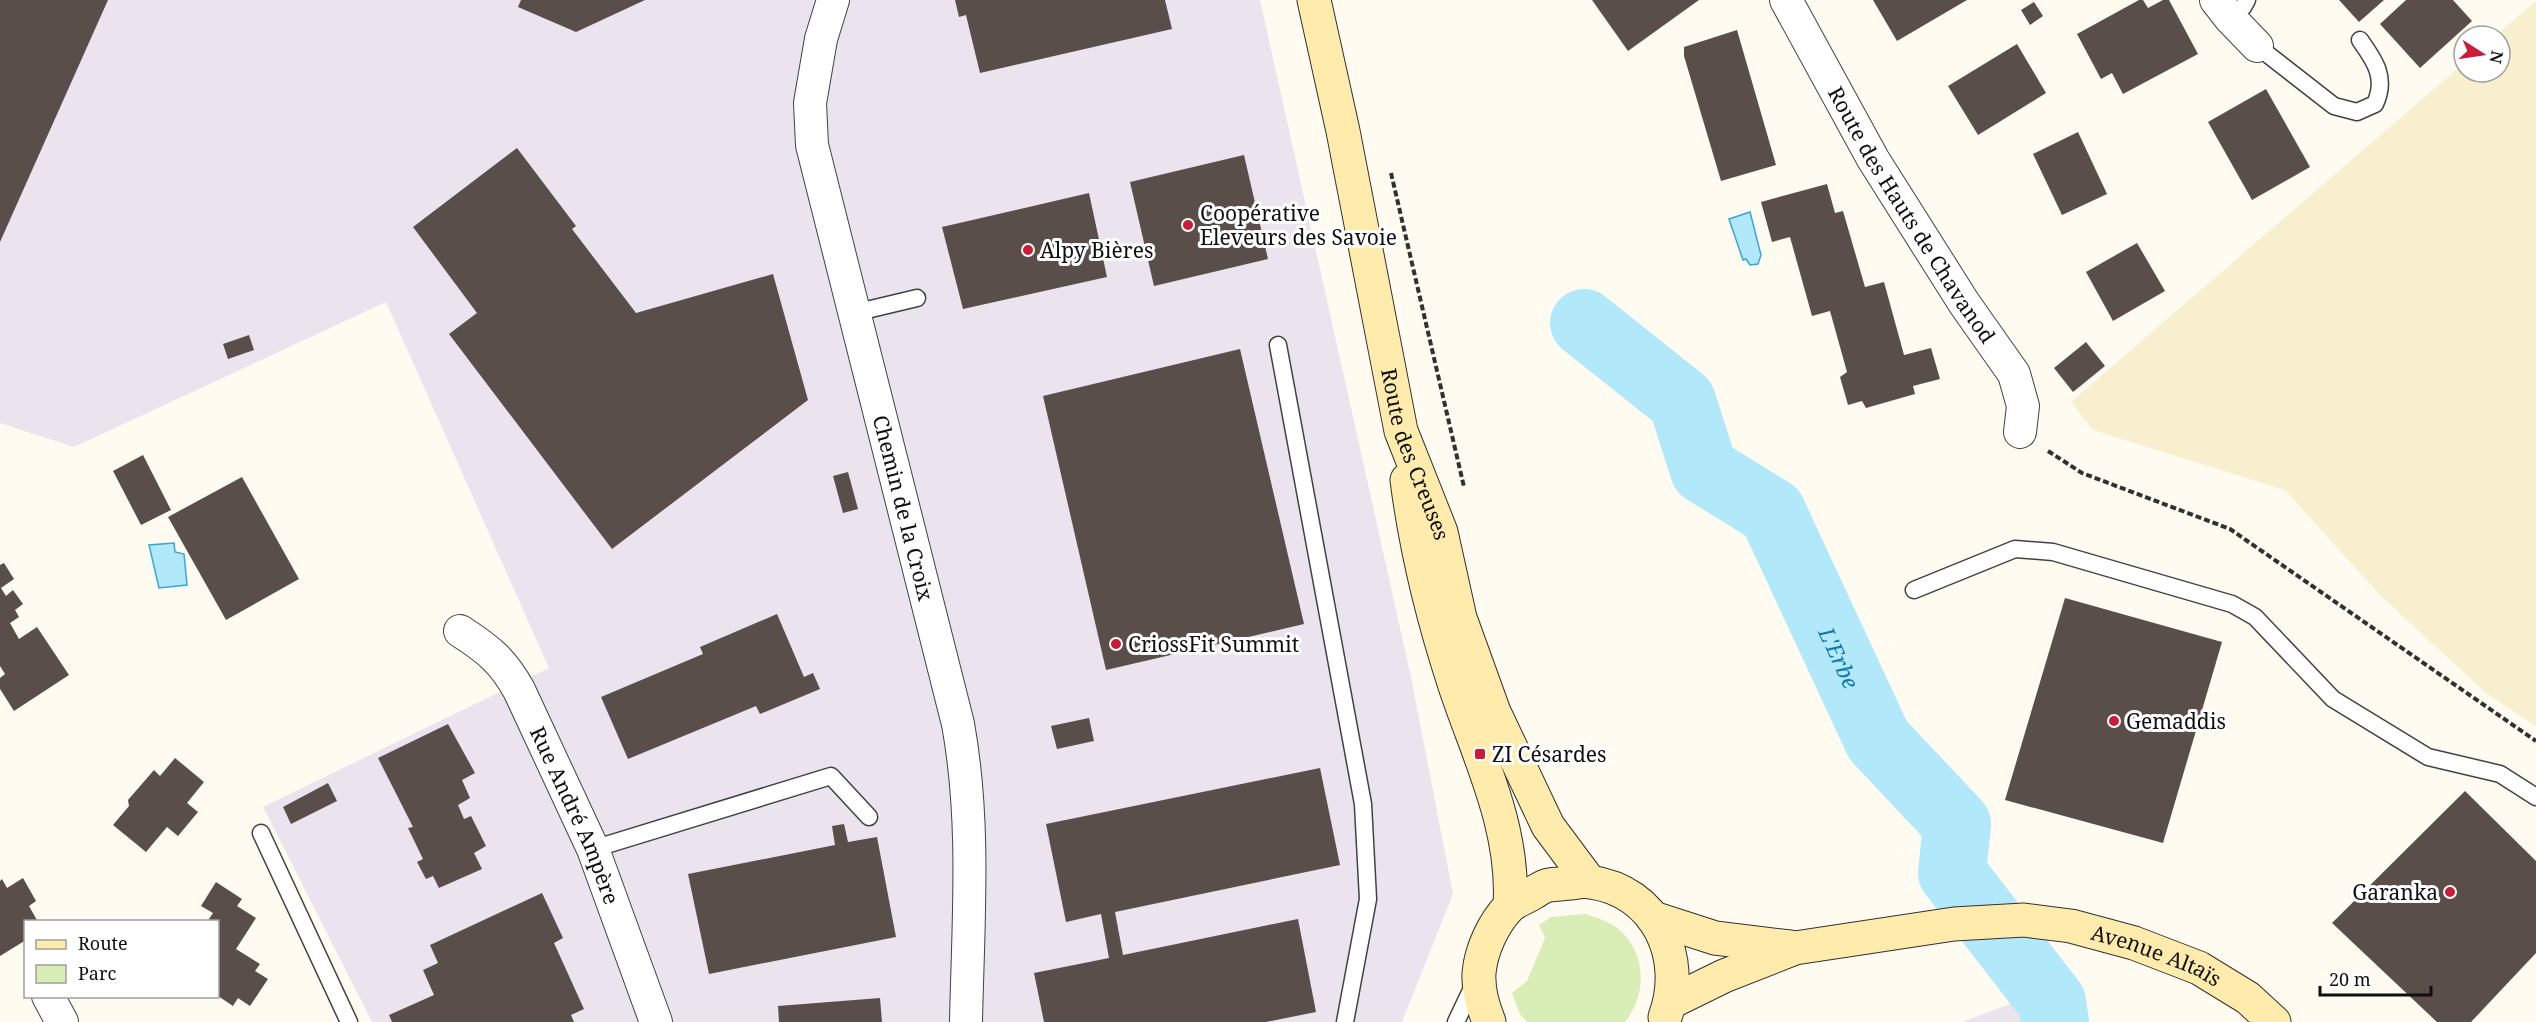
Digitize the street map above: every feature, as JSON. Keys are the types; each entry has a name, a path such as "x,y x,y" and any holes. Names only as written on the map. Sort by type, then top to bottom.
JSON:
{"main road":[{"name":"Route des Creuses","path":"1314,0 1343,131 1401,431 1441,532 1460,618 1494,712 1548,826 1589,881"},
{"path":"1401,431 1414,537 1455,686 1503,821 1512,877 1510,906"},
{"path":"1490,1022 1481,1001 1479,972 1489,936 1510,906 1547,885 1589,881 1614,888 1635,900 1653,918 1665,937 1672,958 1674,980 1667,1012"},
{"path":"1653,918 1714,938 1795,948"},
{"name":"Avenue Altaïs","path":"1795,948 1954,924 2024,920 2071,926 2134,943 2199,968 2248,999 2274,1022"},
{"path":"1667,1012 1724,976 1795,948"}],"street":[{"name":"Chemin de la Croix","path":"833,0 821,39 810,103 812,144 958,724 965,763 970,844 966,1022"},
{"name":"Route des Hauts de Chavanod","path":"1786,0 1873,159 1964,303 2014,374 2023,406 2020,432"},
{"path":"2231,6 2257,46"},
{"name":"Rue André Ampère","path":"460,631 484,647 507,668 519,690 593,849 656,1022"},
{"path":"49,998 62,1022"}],"lane":[{"path":"2257,46 2334,106 2357,112 2375,104 2380,93 2381,79 2378,65 2360,40"},
{"path":"854,313 916,298"},
{"path":"1278,345 1363,804 1368,899 1345,1022"},
{"path":"1914,590 2015,549 2053,552 2232,604 2254,617 2333,699 2428,757 2500,774 2536,797"},
{"path":"593,849 831,776 869,816"},
{"path":"261,832 349,1022"},
{"path":"1456,1022 1479,972"}],"path":[{"path":"1389,166 1464,488"},
{"path":"2020,432 2082,473 2230,529 2536,741"}],"shaded area":[{"path":"0,0 1260,0 1411,677 1453,894 1402,1022 372,1022 263,807 549,668 386,302 74,447 0,423"},
{"path":"2536,1 2536,726 2486,693 2381,596 2285,490 2093,430 2071,402 2452,73 2452,84 2512,84 2512,24 2509,24"},
{"path":"2021,1000 2031,1022 1962,1022"}],"green space":[{"path":"1585,914 1605,921 1622,932 1636,953 1641,977 1640,989 1632,1012 1625,1022 1527,1022 1520,1014 1512,993 1527,981 1545,938 1539,925 1551,917"}],"water":[{"path":"1750,212 1761,255 1758,264 1750,265 1746,259 1743,260 1729,219"},
{"path":"174,543 175,552 184,554 187,585 159,588 149,545"}],"building":[{"path":"0,0 108,0 0,242"},
{"path":"521,0 645,0 576,32 518,7"},
{"path":"955,0 1165,0 1172,29 980,73 966,15 959,17"},
{"path":"1592,0 1699,0 1628,51"},
{"path":"1873,0 1967,0 1897,41"},
{"path":"2139,0 2143,0 2148,8 2163,0 2169,0 2198,54 2123,94 2112,73 2101,79 2077,34"},
{"path":"2339,0 2384,0 2359,22"},
{"path":"2406,0 2453,0 2472,21 2469,24 2452,24 2452,39 2420,68 2380,24"},
{"path":"2034,2 2043,16 2030,25 2021,10"},
{"path":"1737,30 1776,165 1721,181 1684,56 1684,47"},
{"path":"2017,44 2046,93 1978,135 1948,86"},
{"path":"2266,89 2310,167 2252,200 2208,122"},
{"path":"2078,132 2107,194 2062,215 2033,154"},
{"path":"517,148 576,226 572,229 636,313 773,274 808,400 612,549 449,334 477,313 413,227"},
{"name":"Coopérative Eleveurs des Savoie","path":"1244,155 1268,259 1154,286 1130,182"},
{"path":"1827,184 1835,213 1843,211 1865,287 1884,282 1904,355 1931,348 1940,379 1913,386 1915,394 1866,408 1862,401 1848,405 1840,377 1847,372 1830,311 1812,316 1790,237 1772,242 1761,202"},
{"path":"1089,193 1107,277 963,309 942,227"},
{"path":"2137,243 2165,291 2113,321 2086,272"},
{"path":"249,335 254,350 228,359 223,344"},
{"path":"2086,342 2105,366 2073,392 2054,368"},
{"path":"1240,349 1304,624 1106,670 1043,396"},
{"path":"143,455 171,510 141,525 113,471"},
{"path":"848,472 858,509 843,513 833,476"},
{"path":"242,477 299,579 226,620 168,517"},
{"path":"4,563 14,579 1,588 6,596 13,590 23,604 15,610 19,617 10,623 19,639 37,627 69,675 14,711 0,689 0,678 5,674 0,666 0,565"},
{"name":"Gemaddis","path":"2065,598 2222,642 2163,843 2005,800"},
{"path":"777,614 804,677 813,673 820,689 760,714 756,706 628,759 601,697 703,654 700,647"},
{"path":"1089,718 1094,741 1057,749 1051,726"},
{"path":"448,724 475,773 462,780 470,798 458,805 464,819 471,816 486,846 474,853 482,869 439,888 433,876 426,879 417,862 423,859 408,828 413,827 378,758"},
{"path":"175,758 204,782 187,803 198,812 178,836 167,827 146,852 113,825 129,806 128,800 154,770 160,776"},
{"path":"1320,768 1340,865 1115,912 1123,955 1298,919 1316,1012 1266,1022 1044,1022 1034,973 1109,958 1101,914 1066,922 1046,824"},
{"path":"328,783 337,801 291,824 283,807"},
{"name":"Garanka","path":"2465,791 2536,861 2536,953 2471,1022 2437,1022 2332,923"},
{"path":"844,824 848,842 877,837 896,937 709,974 688,874 835,845 832,826"},
{"path":"23,878 36,901 29,906 37,920 24,920 24,941 0,956 0,881 2,879 7,888"},
{"path":"216,882 242,899 237,906 256,918 236,949 260,964 255,971 268,979 250,1006 238,998 233,1006 219,997 219,920 208,920 213,913 201,906"},
{"path":"542,893 563,938 554,943 584,1009 571,1015 574,1022 392,1022 389,1015 434,995 423,970 438,963 430,945"},
{"path":"880,998 882,1022 779,1022 778,1006"}],"waterway":[{"name":"L'Erbe","path":"1584,323 1682,401 1704,470 1772,512 1878,740 1957,824 1952,873 2052,1002 2055,1022"}],"place":[{"name":"Coopérative Eleveurs des Savoie","path":"1188,225"},
{"name":"Alpy Bières","path":"1028,250"},
{"name":"CriossFit Summit","path":"1116,644"},
{"name":"Gemaddis","path":"2114,721"},
{"name":"ZI Césardes","path":"1480,754"},
{"name":"Garanka","path":"2450,892"}]}
